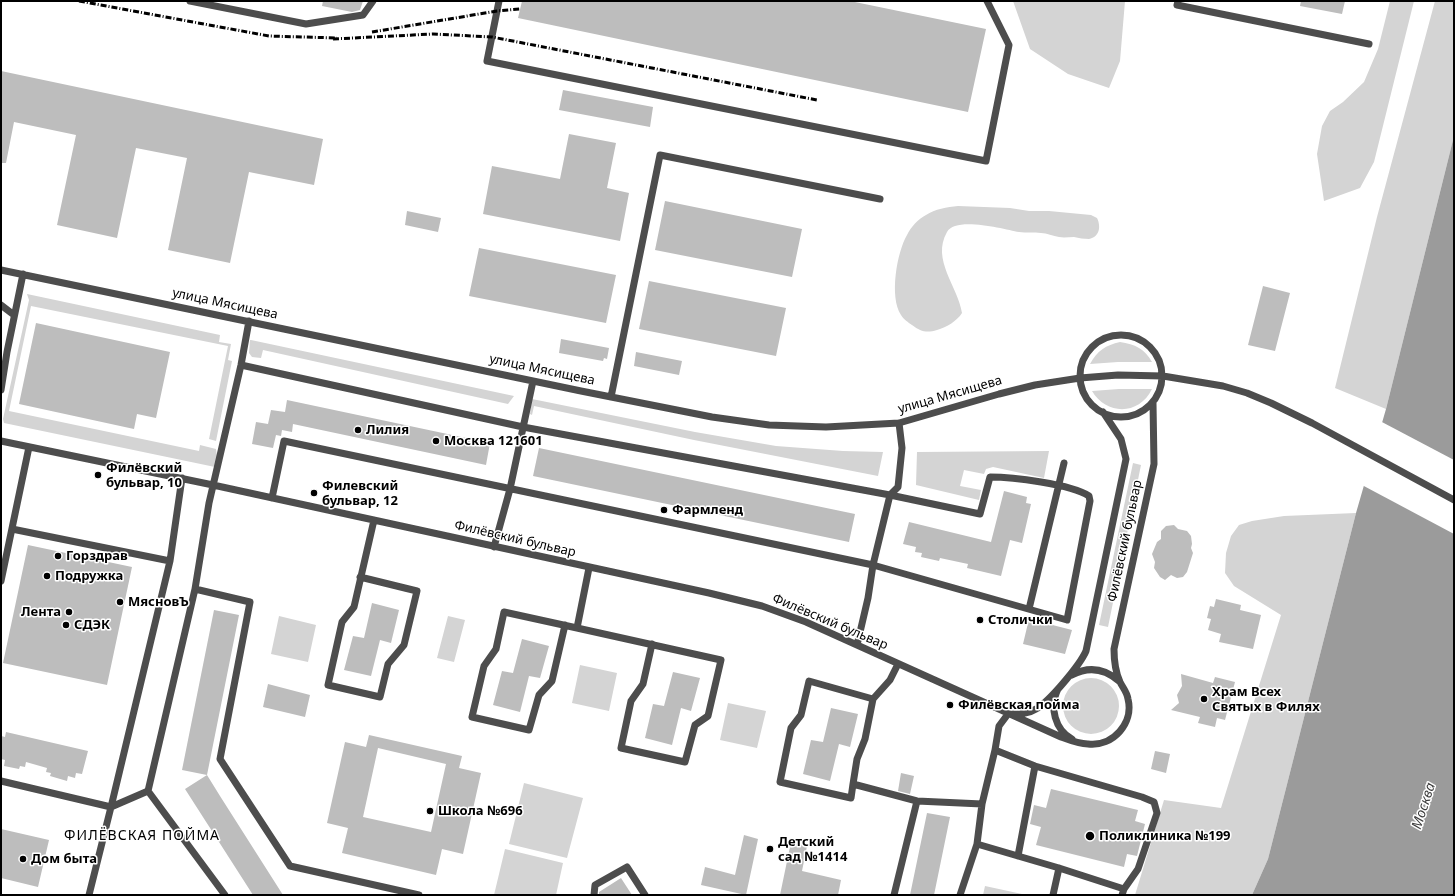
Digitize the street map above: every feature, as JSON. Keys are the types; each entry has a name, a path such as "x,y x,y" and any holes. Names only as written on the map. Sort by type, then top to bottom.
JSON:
{"street":[{"path":"190,1 306,24 363,16 373,1"},
{"path":"499,1 487,61 986,161 1009,45 987,1"},
{"path":"1178,1 1177,5 1369,44"},
{"path":"611,397 660,155 880,199"},
{"name":"улица Мясищева","path":"1,270 611,397 712,417 769,426 826,427 899,423 1035,385 1080,378 1118,375 1163,376 1223,386 1247,393 1271,403 1312,423 1454,500"},
{"path":"1,390 4,354 23,274"},
{"path":"1,305 14,315"},
{"path":"224,895 148,792 194,589 213,485 241,364 249,321"},
{"path":"1120,334 1138,338 1153,349 1162,366 1163,376 1160,390 1153,403 1138,414 1128,417 1117,417 1097,409 1089,402 1084,393 1080,378 1082,362 1087,353 1096,343 1107,337 1120,334"},
{"path":"241,364 523,427 890,495 980,514 990,477 1007,477 1058,486 1084,493 1089,496 1090,502 1067,620 873,565 510,490 284,441 272,498"},
{"path":"494,546 510,490 533,380"},
{"name":"Филёвский бульвар","path":"1,441 182,478 709,593 762,606 806,622 1061,737 1088,744 1098,744 1110,739 1120,731 1125,724 1130,707 1126,690 1121,682 1114,663 1114,649 1154,464 1153,403"},
{"name":"Филёвский бульвар","path":"1008,714 1025,714 1036,709 1060,686 1081,661 1086,650 1126,459 1121,439 1103,412"},
{"path":"857,645 868,598 873,565 890,495 898,487 902,448 899,423"},
{"path":"1,581 29,447"},
{"path":"1029,610 1064,463"},
{"path":"89,895 170,561 182,478"},
{"path":"360,577 417,591 404,645 388,664 380,697 328,685 342,622 354,607 360,577 374,520"},
{"path":"12,529 170,561"},
{"path":"577,628 590,568"},
{"path":"194,589 250,602 220,759 290,866 419,895"},
{"path":"565,625 552,681 539,695 530,730 472,717 484,666 496,649 504,612 565,625 577,628 652,644 720,660 708,716 695,725 685,762 621,748 631,701 643,684 652,644"},
{"path":"873,699 808,681 801,715 791,728 780,782 851,798 858,759 865,739 873,699 890,680 898,664"},
{"path":"1068,676 1078,671 1096,669 1112,675 1121,682"},
{"name":"Филёвский бульвар","path":"1060,686 1056,694 1054,704 1054,713 1057,723 1062,731 1078,742"},
{"path":"960,895 977,844 982,804 995,750 999,726 1008,714"},
{"path":"977,844 1059,868 1123,892 1138,868 1157,813 1154,802 1142,797 1035,766 995,750"},
{"path":"1018,856 1035,766"},
{"path":"1,781 111,807 148,792"},
{"path":"853,784 917,801 982,804"},
{"path":"894,895 917,801"},
{"path":"594,895 595,885 627,867 645,895"},
{"path":"1053,895 1059,868"}],"shaded area":[{"path":"1013,1 1125,1 1120,61 1109,88 1068,74 1030,49"},
{"path":"1390,1 1414,1 1374,162 1360,188 1324,201 1317,154 1322,126 1330,111 1343,102 1364,82 1378,49"},
{"path":"1435,1 1454,1 1454,136 1386,409 1335,388 1377,217"},
{"path":"958,206 1010,208 1029,211 1049,211 1091,215 1097,218 1099,231 1093,238 1083,239 1061,237 1043,233 1019,232 992,226 969,224 952,227 947,232 943,242 942,253 947,273 960,303 962,313 955,321 944,327 937,330 924,331 905,320 897,307 895,286 900,252 909,232 920,219 937,210"},
{"path":"27,294 220,335 219,342 231,344 228,360 232,361 216,441 209,439 228,346 31,306 9,411 199,451 200,445 216,449 217,457 215,467 4,423 3,419 29,300"},
{"path":"250,340 514,396 508,404 263,350 261,358 252,357 249,353"},
{"path":"1120,342 1130,344 1143,350 1152,362 1090,364 1102,349"},
{"path":"1152,389 1146,398 1139,404 1131,408 1122,409 1105,405 1092,391"},
{"path":"532,399 695,432 776,446 843,451 883,452 878,476 694,440 534,406 532,415 530,414"},
{"path":"1049,451 1044,478 993,467 986,469 984,474 964,470 960,486 981,490 979,500 916,485 917,452"},
{"path":"1133,463 1141,465 1108,627 1099,625"},
{"path":"1356,513 1268,859 1252,895 1135,895 1164,800 1221,808 1281,615 1234,586 1225,573 1226,553 1231,536 1239,525 1252,521 1284,516"},
{"path":"279,616 316,625 308,662 271,654"},
{"path":"448,616 465,620 454,662 437,658"},
{"path":"580,665 617,673 609,711 572,703"},
{"path":"1091,678 1102,680 1111,686 1117,695 1119,706 1117,717 1111,726 1102,732 1091,734 1080,732 1071,726 1065,717 1063,706 1065,695 1071,686 1080,680"},
{"path":"728,703 766,711 757,748 720,740"},
{"path":"524,783 583,798 567,858 509,844"},
{"path":"505,849 563,863 556,895 494,895"},
{"path":"985,886 1022,894 1022,895 983,895"}],"water":[{"name":"Москва","path":"1454,136 1454,895 1252,895 1268,859 1356,513 1386,409"}],"pier":[{"path":"1380,421 1454,460 1454,534 1362,485"}],"building":[{"path":"323,1 363,1 360,10 352,12 322,6"},
{"path":"522,1 850,1 986,29 968,112 518,18"},
{"path":"1301,1 1345,1 1342,14 1300,6"},
{"path":"1,71 323,139 314,185 249,172 230,263 168,250 187,158 136,148 117,238 57,225 76,135 14,122 6,163 1,163"},
{"path":"563,90 653,107 650,127 559,110"},
{"path":"569,134 616,143 607,188 629,193 620,241 483,214 492,166 560,179"},
{"path":"665,201 802,229 792,277 655,250"},
{"path":"407,211 441,218 438,232 405,225"},
{"path":"479,248 616,275 606,323 469,296"},
{"path":"649,281 786,308 776,356 639,329"},
{"path":"1263,286 1290,293 1275,351 1248,345"},
{"path":"36,323 170,352 156,418 137,414 134,429 19,404"},
{"path":"561,339 609,348 607,359 604,358 603,361 559,353"},
{"path":"636,352 682,361 679,375 634,366"},
{"path":"287,400 490,443 486,465 293,424 292,432 282,430 281,436 276,435 273,448 252,444 256,422 268,424 271,410 285,412"},
{"path":"539,448 855,514 849,542 533,476"},
{"path":"1004,491 1027,497 1026,503 1031,504 1022,543 1010,540 1001,576 967,568 968,564 940,558 939,561 921,557 922,553 915,552 916,547 903,544 909,522 991,542"},
{"path":"1174,525 1178,529 1187,531 1191,536 1191,548 1193,553 1187,572 1183,577 1177,578 1171,575 1165,580 1160,577 1154,568 1155,562 1152,554 1157,542 1161,539 1161,531 1166,526"},
{"path":"28,545 132,567 107,685 3,663"},
{"path":"1216,599 1241,605 1240,610 1261,615 1253,649 1219,642 1221,634 1208,630 1211,619 1207,618 1210,606 1214,607"},
{"path":"372,603 399,610 391,643 380,640 371,676 344,670 353,636 364,638"},
{"path":"214,610 239,615 207,775 182,770"},
{"path":"1029,619 1072,630 1065,654 1023,644"},
{"path":"522,639 549,646 540,678 529,676 520,712 493,705 502,671 513,673"},
{"path":"673,672 700,678 691,711 681,708 672,745 645,738 653,704 664,706"},
{"name":"Храм Всех Святых в Филях","path":"1181,674 1213,683 1215,677 1235,682 1225,720 1217,718 1215,727 1198,723 1200,717 1171,710 1179,703 1177,695 1182,686"},
{"path":"268,684 310,695 305,717 263,707"},
{"path":"831,708 858,714 850,747 839,744 830,781 803,774 811,740 823,742"},
{"path":"6,732 88,751 82,774 76,773 75,778 68,776 67,781 50,776 51,773 46,772 47,768 26,762 25,767 20,766 19,769 4,766 5,760 1,759 1,736 5,737"},
{"path":"369,735 462,756 459,768 481,773 463,854 442,849 436,875 342,853 348,828 327,823 345,742 366,747","holes":["378,748 446,764 431,832 363,817"]},
{"path":"1155,751 1170,754 1166,773 1151,769"},
{"path":"901,773 914,776 910,794 898,791"},
{"path":"207,775 283,895 253,895 185,789"},
{"name":"Поликлиника №199","path":"1051,789 1138,810 1135,821 1145,824 1137,856 1127,854 1124,867 1036,845 1041,827 1030,824 1034,805 1046,808"},
{"path":"927,813 950,817 934,895 910,895"},
{"name":"Дом быта","path":"1,829 49,840 38,887 1,878"},
{"path":"744,835 758,839 746,895 701,885 705,867 735,875"},
{"path":"791,842 807,846 802,871 841,880 838,895 780,895"},
{"path":"621,878 632,895 599,895 599,892"}],"railway":[{"path":"79,1 269,36 337,38"},
{"path":"372,32 497,11 520,9"},
{"path":"333,39 433,34 492,37 817,100"}],"place":[{"name":"Лилия","path":"358,430"},
{"name":"Москва 121601","path":"436,441"},
{"name":"Филёвский бульвар, 10","path":"98,475"},
{"name":"Филевский бульвар, 12","path":"314,493"},
{"name":"Фармленд","path":"664,510"},
{"name":"Горздрав","path":"58,556"},
{"name":"Подружка","path":"47,576"},
{"name":"МясновЪ","path":"120,602"},
{"name":"Лента","path":"69,612"},
{"name":"Столички","path":"980,620"},
{"name":"СДЭК","path":"66,625"},
{"name":"Храм Всех Святых в Филях","path":"1204,699"},
{"name":"Филёвская пойма","path":"950,705"},
{"name":"Школа №696","path":"430,811"},
{"name":"Поликлиника №199","path":"1090,836"},
{"name":"Детский сад №1414","path":"770,849"},
{"name":"Дом быта","path":"23,859"}],"district":[{"name":"ФИЛЁВСКАЯ ПОЙМА","path":"142,836"}]}
